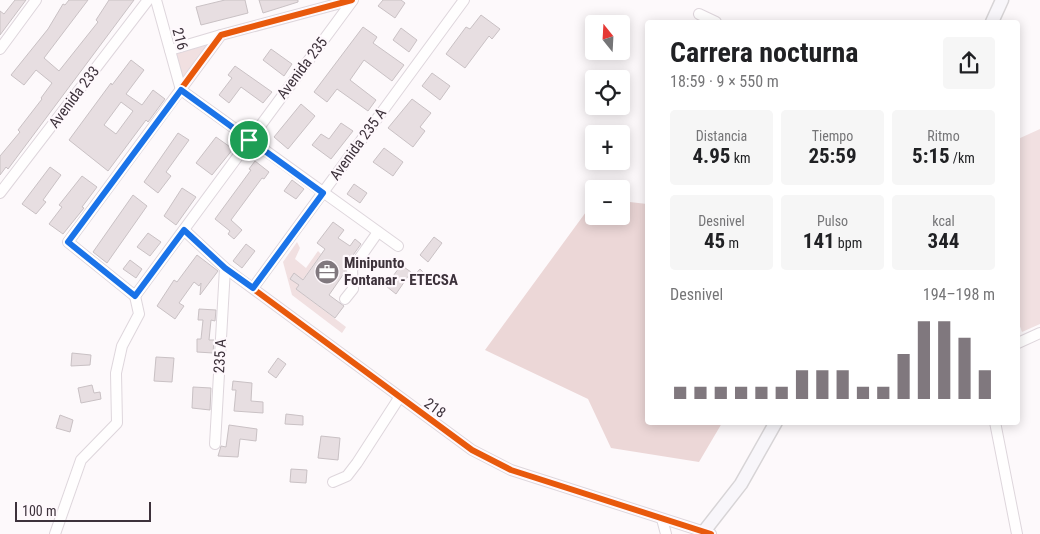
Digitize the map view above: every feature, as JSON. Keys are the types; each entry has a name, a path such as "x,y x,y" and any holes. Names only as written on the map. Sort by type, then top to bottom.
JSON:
{"main road":[{"path":"993,20 1002,0"},
{"path":"706,533 741,484 774,425"}],"street":[{"path":"0,49 36,0"},
{"name":"Avenida 233","path":"0,194 148,0"},
{"name":"216","path":"156,0 181,90"},
{"path":"170,50 352,0"},
{"name":"Avenida 235","path":"135,296 352,0"},
{"name":"Avenida 235 A","path":"253,288 464,0"},
{"path":"699,14 712,20"},
{"path":"55,534 81,460 117,423 116,373 122,346 140,314 135,296 68,242 221,35"},
{"path":"181,90 398,246"},
{"name":"218","path":"184,230 225,268 472,450 511,470 706,533"},
{"path":"345,299 352,289 352,269 378,232"},
{"name":"235 A","path":"215,444 225,268"},
{"path":"1020,342 1040,333"},
{"path":"333,482 347,476 352,470 399,398"},
{"path":"996,425 1017,534"},
{"path":"662,519 666,534"}],"shaded area":[{"path":"207,45 182,79 175,54"},
{"path":"1040,129 1040,324 1022,332 1020,326 1020,138"},
{"path":"630,202 645,204 645,425 721,425 699,462 611,448 588,399 485,350 585,213 585,225 630,225"},
{"path":"297,242 300,248 295,259 306,268 318,251 321,254 296,289 346,327 342,333 292,295 283,262"}],"building":[{"path":"15,0 26,0 0,35 0,11 4,14"},
{"path":"69,0 88,0 44,58 59,71 98,22 96,20 109,0 134,0 8,169 6,167 0,175 0,156 20,132 18,130 52,83 36,70 24,85 11,75 48,29 63,4 65,5"},
{"path":"225,0 245,0 248,13 201,25 196,7"},
{"path":"259,0 298,0 298,2 263,13"},
{"path":"383,0 401,0 405,3 395,18 378,6"},
{"path":"481,15 500,29 492,39 489,36 465,68 446,54 466,27 470,29"},
{"path":"363,27 377,37 373,43 404,65 392,81 364,60 350,80 376,100 368,111 337,89 327,102 314,92"},
{"path":"401,28 417,40 409,52 393,40"},
{"path":"271,49 292,64 284,76 263,60"},
{"path":"131,60 144,70 126,94 142,105 153,90 165,99 148,122 146,120 108,171 69,140 111,83 112,85","holes":["121,102 133,111 116,134 104,125"]},
{"path":"235,66 272,92 263,103 241,87 229,103 219,95 232,78 228,75"},
{"path":"432,73 450,86 440,100 422,86"},
{"path":"412,99 431,113 420,127 425,131 413,147 388,128"},
{"path":"301,104 315,116 288,149 274,137"},
{"path":"341,123 353,131 331,159 312,145 321,134 329,139"},
{"path":"178,133 189,140 166,172 171,176 158,193 144,182"},
{"path":"216,137 233,149 212,175 196,163"},
{"path":"384,148 403,162 393,176 373,162"},
{"path":"255,161 269,172 264,179 262,178 231,220 242,230 234,239 228,234 230,231 215,219 251,170 249,169"},
{"path":"50,167 61,175 43,200 46,202 36,214 22,204"},
{"path":"82,176 97,187 82,207 84,208 63,234 49,224 62,207 59,205"},
{"path":"292,180 304,189 296,199 284,191"},
{"path":"354,184 367,193 360,203 347,194"},
{"path":"182,188 196,197 176,225 164,216"},
{"path":"133,195 147,206 107,263 93,252"},
{"name":"Minipunto Fontanar - ETECSA","path":"333,222 344,230 338,238 350,246 355,239 361,244 346,265 345,272 329,295 344,306 335,318 296,289 299,285 290,279 294,273 303,280 325,249 317,243"},
{"path":"148,233 161,242 150,256 137,247"},
{"path":"434,237 442,243 428,262 420,255"},
{"path":"246,244 255,251 242,268 233,261"},
{"path":"197,255 218,271 200,295 201,283 199,286 194,282 179,303 184,306 175,319 157,306 174,280 177,282"},
{"path":"130,260 142,269 136,278 123,269"},
{"path":"401,265 411,272 396,294 386,286"},
{"path":"420,269 427,276 418,286 411,279"},
{"path":"199,309 216,310 215,321 211,320 209,340 214,340 213,353 197,352 197,339 201,339 203,320 198,320"},
{"path":"72,353 91,355 90,365 71,366"},
{"path":"156,357 174,358 172,382 154,381"},
{"path":"278,358 286,364 276,378 268,372"},
{"path":"233,381 252,383 251,401 263,402 263,413 234,411 236,390 232,390"},
{"path":"92,385 94,393 100,392 101,399 81,403 78,388"},
{"path":"193,387 211,388 210,410 192,408"},
{"path":"286,414 303,416 303,425 285,424"},
{"path":"60,415 73,420 70,432 56,428"},
{"path":"229,425 257,429 256,441 240,439 238,457 218,456 221,446 226,447"},
{"path":"321,436 340,438 338,460 318,458"},
{"path":"291,469 307,470 306,483 290,482"}],"cycle path":[{"path":"135,296 68,242 221,35 352,0"},
{"path":"184,230 225,268 472,450 511,470 711,534"}],"place":[{"name":"Minipunto Fontanar - ETECSA","path":"327,272"}],"route":[{"path":"181,90 249,140 323,193 253,288 225,268 184,230 135,296 68,242 181,90"}]}
